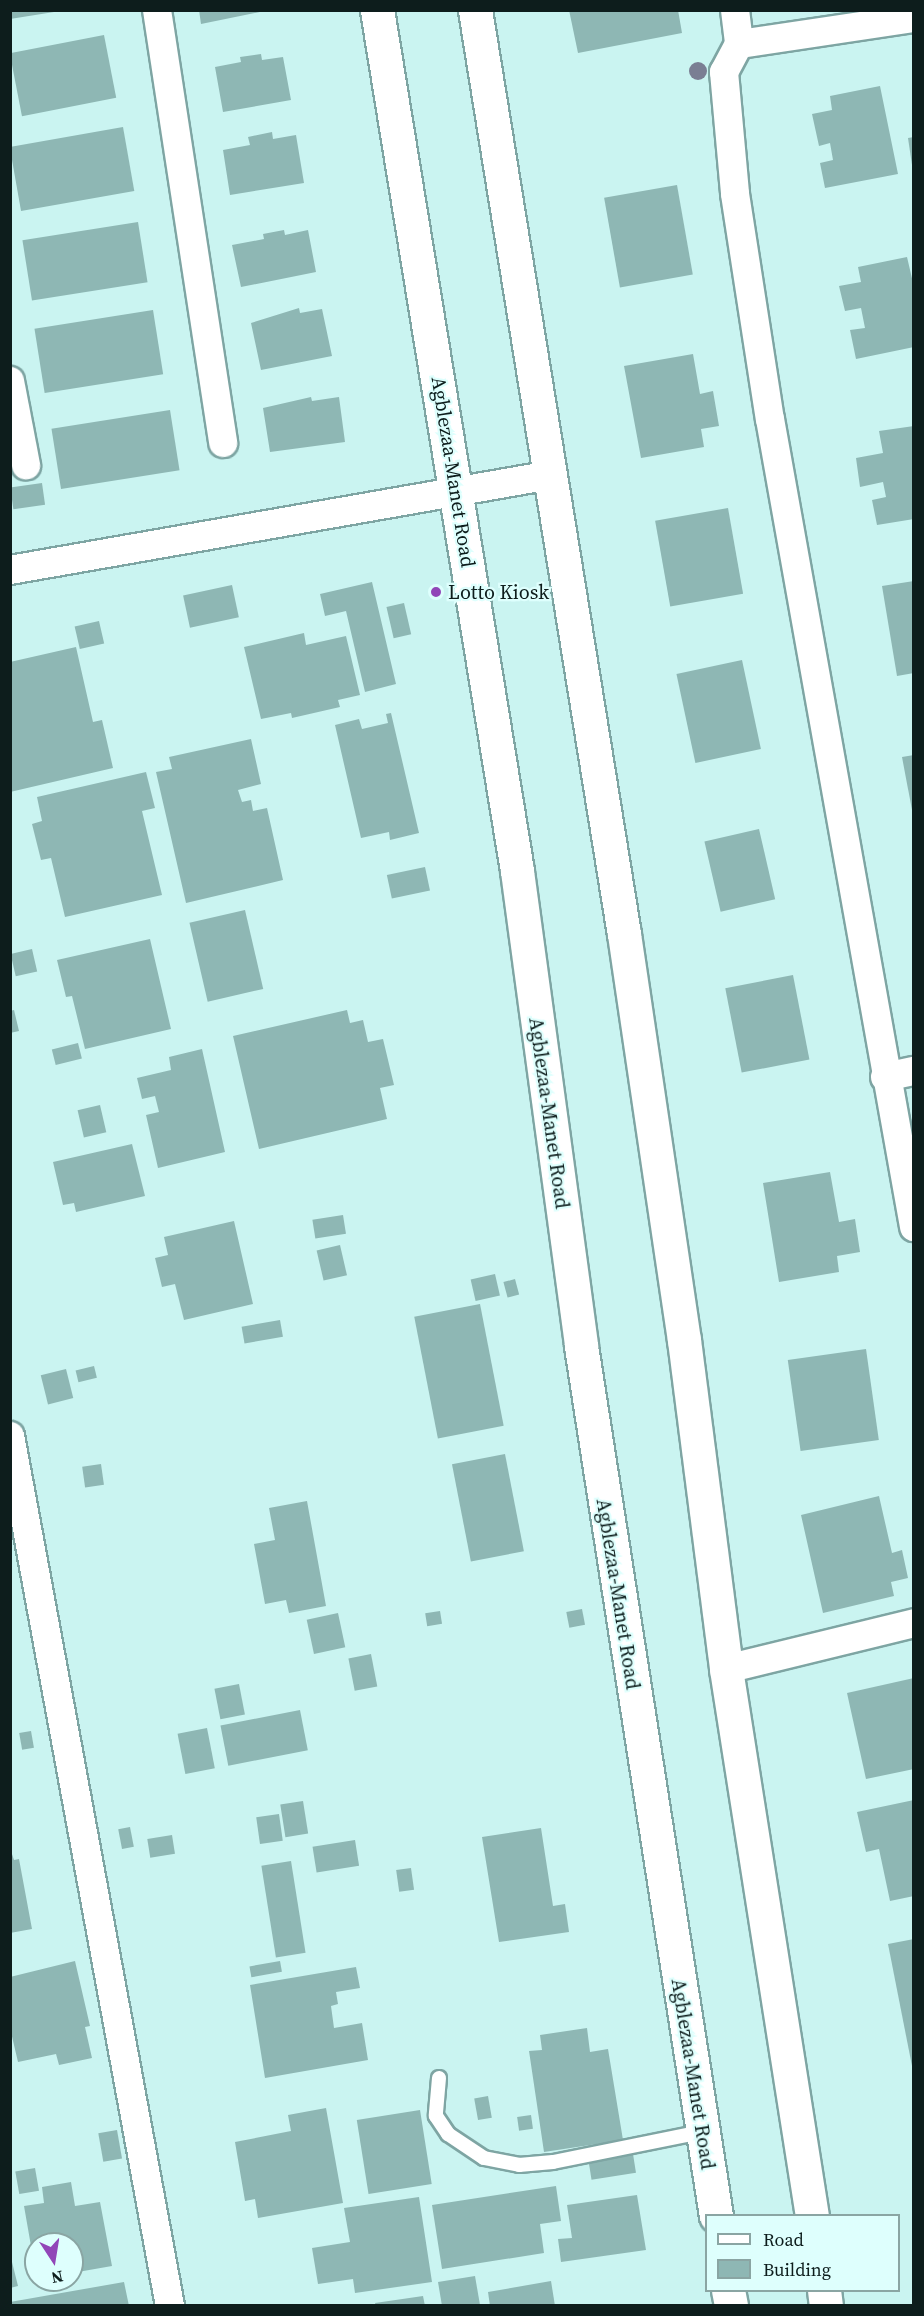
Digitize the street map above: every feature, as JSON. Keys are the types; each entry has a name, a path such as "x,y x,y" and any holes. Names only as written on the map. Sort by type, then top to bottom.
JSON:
{"main road":[{"name":"Agblezaa-Manet Road","path":"377,10 517,871 585,1370 716,2214"},
{"path":"475,10 551,475 682,1328 726,1669 812,2214"}],"street":[{"path":"157,10 223,443"},
{"path":"735,10 739,44 724,72 735,194 770,419 885,1077 914,1227"},
{"path":"739,44 914,18"},
{"path":"10,381 26,465"},
{"path":"10,570 551,475"},
{"path":"885,1077 914,1071"},
{"path":"10,1436 170,2306"},
{"path":"726,1669 914,1623"}],"lane":[{"path":"439,2078 436,2116 448,2134 484,2158 519,2165 553,2162 702,2132"}],"building":[{"path":"10,10 54,10 54,12 10,19"},
{"path":"199,10 260,10 260,12 201,24"},
{"path":"569,10 678,10 682,33 578,53"},
{"path":"104,35 116,98 22,116 10,53"},
{"path":"261,54 262,60 283,57 291,100 223,112 215,67 241,62 240,57"},
{"path":"880,86 898,174 825,188 820,163 833,160 830,143 819,146 812,114 832,110 830,96"},
{"path":"123,127 134,191 21,211 10,147"},
{"path":"272,132 273,139 296,135 304,183 230,195 223,150 250,145 248,137"},
{"path":"914,137 914,164 912,165 908,138"},
{"path":"677,185 693,275 620,287 604,198"},
{"path":"138,222 148,282 32,301 22,240"},
{"path":"284,230 285,235 308,230 316,272 241,287 232,245 264,239 263,234"},
{"path":"907,257 914,287 914,347 856,359 850,330 865,328 861,308 845,311 839,286 861,282 858,267"},
{"path":"299,308 300,313 322,309 332,356 261,370 251,323"},
{"path":"153,310 163,374 45,393 34,329"},
{"path":"693,354 700,394 713,391 719,426 701,429 704,447 641,458 624,366"},
{"path":"311,397 312,401 339,397 345,442 270,452 263,408"},
{"path":"170,410 180,470 61,489 51,429"},
{"path":"914,426 914,519 877,525 872,500 886,497 883,482 860,487 856,458 883,453 879,431"},
{"path":"42,483 45,505 13,509 10,487"},
{"path":"728,508 743,594 670,607 655,521"},
{"path":"914,581 914,673 897,676 882,586"},
{"path":"372,582 396,684 365,692 346,611 325,616 320,594"},
{"path":"232,585 239,617 190,628 183,595"},
{"path":"404,603 411,634 394,638 386,607"},
{"path":"99,621 104,643 80,649 75,627"},
{"path":"304,633 306,645 346,636 360,695 338,700 340,707 292,718 291,713 261,719 244,647"},
{"path":"76,647 93,722 102,720 113,768 10,792 10,662"},
{"path":"742,660 761,749 695,763 676,674"},
{"path":"391,713 419,833 390,840 389,832 361,838 335,725 359,719 362,729 388,723 386,714"},
{"path":"251,739 261,784 238,790 242,802 251,800 253,811 267,808 283,880 186,903 156,772 172,769 169,757"},
{"path":"914,755 914,810 912,810 902,757"},
{"path":"146,772 155,808 142,811 162,895 65,917 51,858 41,860 32,824 42,821 37,797"},
{"path":"759,829 775,899 721,912 704,842"},
{"path":"425,867 430,890 392,899 387,875"},
{"path":"245,910 263,989 208,1002 189,923"},
{"path":"150,939 171,1029 85,1049 72,996 66,997 57,960"},
{"path":"32,949 37,971 16,976 11,954"},
{"path":"793,975 809,1059 742,1073 725,988"},
{"path":"14,1010 19,1031 10,1033 10,1011"},
{"path":"347,1010 350,1023 363,1020 368,1042 383,1039 394,1085 380,1088 387,1119 259,1149 233,1036"},
{"path":"78,1043 82,1059 56,1065 52,1050"},
{"path":"202,1049 225,1152 158,1168 146,1115 159,1112 155,1096 142,1099 137,1078 171,1070 169,1057"},
{"path":"100,1105 106,1132 84,1137 78,1110"},
{"path":"132,1144 145,1196 76,1212 74,1203 63,1205 53,1162"},
{"path":"830,1172 839,1222 855,1219 860,1252 837,1256 839,1272 779,1282 763,1183"},
{"path":"343,1215 346,1234 315,1239 312,1220"},
{"path":"234,1221 253,1304 184,1320 175,1284 162,1287 155,1258 168,1255 164,1237"},
{"path":"340,1245 347,1275 324,1281 317,1250"},
{"path":"495,1274 500,1295 476,1301 471,1280"},
{"path":"515,1279 519,1294 508,1298 503,1282"},
{"path":"480,1304 504,1426 438,1439 414,1317"},
{"path":"280,1320 283,1337 245,1344 242,1327"},
{"path":"866,1349 879,1440 801,1451 788,1360"},
{"path":"94,1366 97,1378 78,1382 76,1371"},
{"path":"66,1369 73,1398 48,1404 41,1375"},
{"path":"505,1454 524,1551 471,1561 452,1464"},
{"path":"101,1464 104,1485 85,1487 82,1467"},
{"path":"879,1496 892,1553 902,1550 908,1578 891,1582 894,1596 823,1613 801,1515"},
{"path":"307,1501 326,1606 289,1613 286,1600 265,1604 254,1544 275,1540 269,1508"},
{"path":"582,1609 585,1625 569,1628 566,1612"},
{"path":"440,1611 442,1624 427,1626 425,1613"},
{"path":"338,1613 345,1647 314,1654 307,1620"},
{"path":"371,1654 377,1686 355,1691 348,1658"},
{"path":"914,1678 914,1769 866,1779 847,1693"},
{"path":"239,1684 245,1714 220,1719 214,1689"},
{"path":"300,1710 308,1750 228,1766 220,1725"},
{"path":"207,1728 215,1768 185,1774 178,1734"},
{"path":"31,1731 34,1748 22,1750 19,1733"},
{"path":"914,1800 914,1896 890,1901 879,1849 866,1852 857,1812"},
{"path":"303,1801 308,1834 285,1837 280,1805"},
{"path":"279,1814 283,1841 260,1844 256,1817"},
{"path":"130,1827 134,1847 122,1849 118,1829"},
{"path":"541,1828 553,1906 565,1904 569,1932 499,1942 482,1837"},
{"path":"172,1835 175,1854 150,1858 147,1839"},
{"path":"355,1840 359,1866 317,1872 313,1847"},
{"path":"10,1848 14,1860 19,1859 32,1929 10,1933"},
{"path":"291,1861 306,1953 276,1958 261,1866"},
{"path":"411,1868 414,1890 399,1892 396,1870"},
{"path":"914,1939 914,2066 912,2066 888,1944"},
{"path":"75,1961 90,2026 85,2027 92,2058 59,2065 56,2054 18,2062 10,2028 10,1977"},
{"path":"280,1961 282,1972 251,1977 249,1966"},
{"path":"356,1967 360,1988 336,1992 338,2004 331,2006 334,2028 362,2023 368,2060 265,2078 250,1985"},
{"path":"587,2028 590,2052 608,2049 623,2140 544,2152 529,2051 542,2050 540,2035"},
{"path":"488,2096 492,2118 478,2120 474,2098"},
{"path":"326,2108 343,2203 258,2218 255,2199 245,2201 235,2142 291,2131 288,2115"},
{"path":"420,2110 432,2184 369,2194 357,2120"},
{"path":"531,2115 533,2129 519,2131 517,2117"},
{"path":"117,2130 122,2159 103,2162 98,2133"},
{"path":"633,2154 636,2173 592,2180 589,2161"},
{"path":"35,2168 39,2191 19,2194 15,2171"},
{"path":"71,2182 75,2206 100,2202 112,2266 84,2271 84,2232 29,2232 24,2206 44,2203 42,2187"},
{"path":"556,2186 561,2221 540,2224 544,2253 442,2269 432,2205"},
{"path":"637,2195 646,2250 561,2262 558,2239 572,2238 567,2205"},
{"path":"419,2197 432,2282 355,2293 353,2279 318,2284 312,2248 350,2242 344,2208"},
{"path":"10,2254 18,2286 10,2288"},
{"path":"475,2276 480,2305 442,2306 438,2282"},
{"path":"551,2281 555,2306 490,2306 488,2292"},
{"path":"124,2282 129,2306 10,2306 10,2302 67,2292 84,2292 84,2289"},
{"path":"423,2296 425,2306 376,2306 375,2303"}],"place":[{"name":"Lotto Kiosk","path":"436,592"}]}
